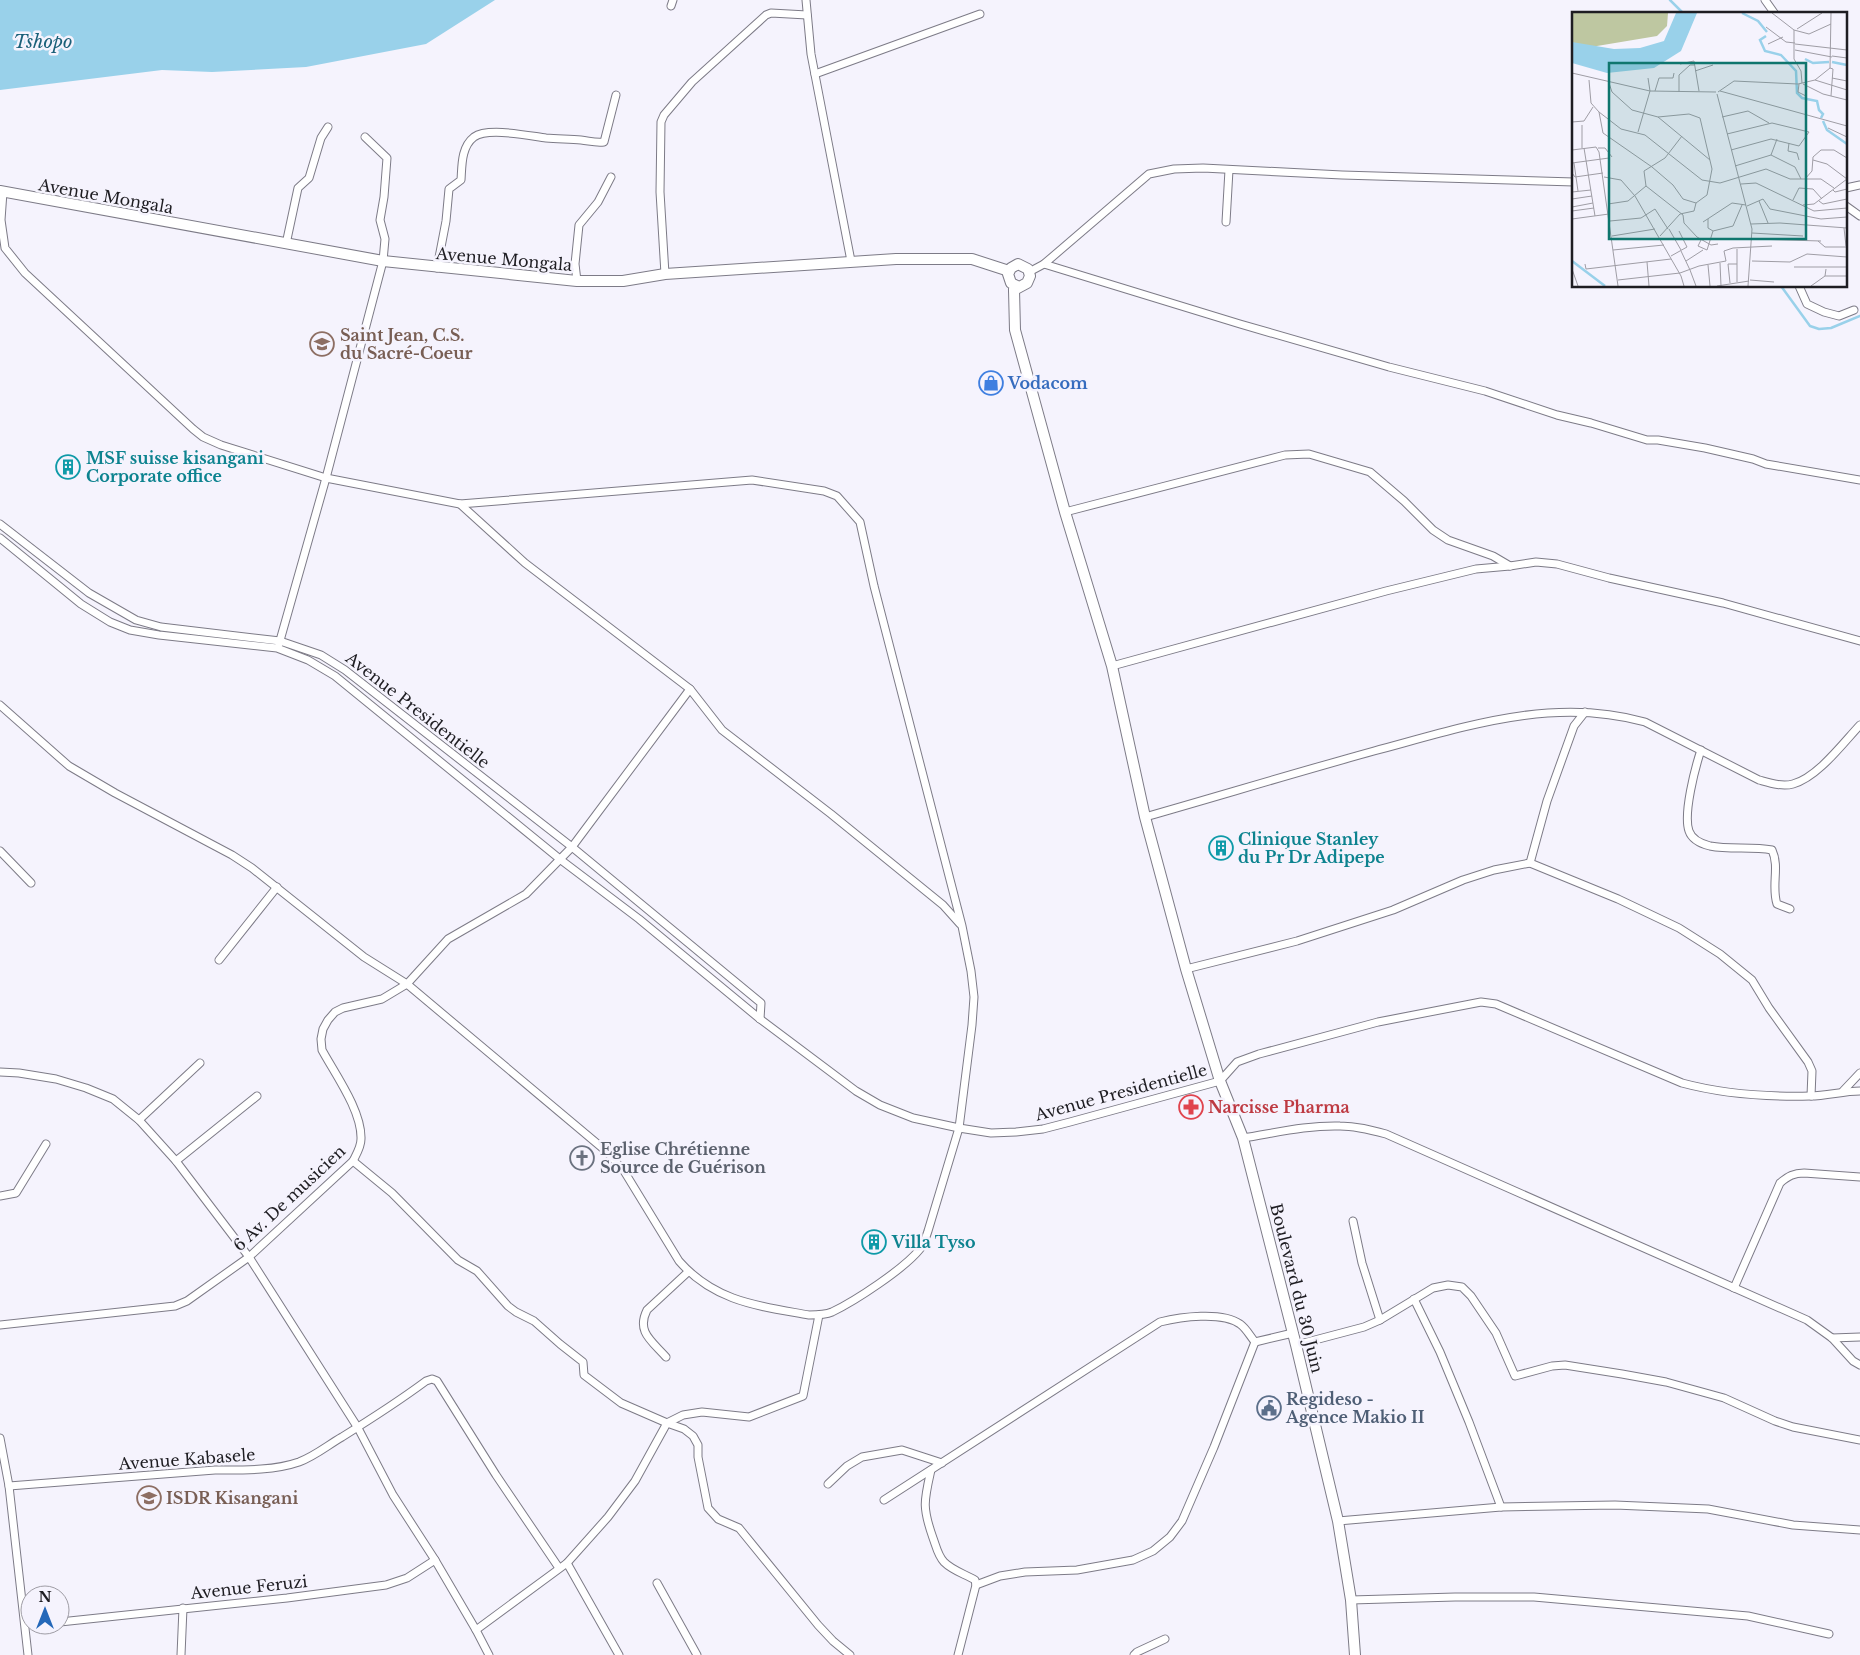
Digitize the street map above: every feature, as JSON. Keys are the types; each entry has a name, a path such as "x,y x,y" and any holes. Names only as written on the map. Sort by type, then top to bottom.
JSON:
{"street":[{"path":"806,0 811,54 852,261"},
{"path":"1765,0 1774,12"},
{"path":"665,274 660,192 661,122 664,115 692,82 766,15 771,13 807,15"},
{"path":"815,74 980,14"},
{"path":"438,268 449,189 461,180 464,151 474,137 478,134 509,132 546,138 585,140 595,143 604,142 616,94"},
{"path":"286,244 298,188 309,178 321,138 328,127"},
{"path":"279,644 326,478 382,261 384,239 380,220 388,158 365,137"},
{"path":"1014,290 1027,283 1030,272 1044,264 1149,174 1174,169 1203,168 1342,175 1572,182"},
{"path":"1226,222 1229,170"},
{"path":"577,281 575,264 579,226 598,202 611,177"},
{"path":"0,706 69,766 114,794 232,855 277,887 364,957 407,984 606,1151 624,1171 679,1262 700,1281 742,1303 809,1316 819,1315 831,1312 875,1286 912,1258 921,1247 928,1231 958,1128 974,997 962,926 874,586 860,522 837,496 824,491 752,480 460,504 326,478 221,445 203,437 192,429 24,274 5,248 0,220 1,192"},
{"name":"Avenue Mongala","path":"1,192 382,261 577,281 623,281 665,274 852,261 951,258 980,261 1009,271 1018,264 1025,266 1030,272"},
{"path":"1848,207 1860,216"},
{"path":"1044,264 1240,324 1388,367 1485,391 1557,415 1592,423 1647,440 1658,440 1705,448 1754,459 1766,464 1860,480"},
{"name":"Boulevard du 30 Juin","path":"1009,271 1009,280 1016,286 1014,290 1015,330 1065,512 1112,666 1145,817 1186,970 1220,1081 1243,1138 1293,1333 1338,1521 1351,1600 1354,1655"},
{"path":"1800,288 1807,304 1824,312 1839,316 1854,310"},
{"path":"1065,512 1285,455 1309,454 1370,472 1404,501 1432,530 1448,540 1492,556 1510,566"},
{"path":"460,504 525,563 690,689 722,730 831,814 943,905 962,926"},
{"name":"Avenue Presidentielle","path":"0,524 89,593 136,620 160,631"},
{"name":"Avenue Presidentielle","path":"0,538 81,604 110,622 124,627 279,644 321,655 346,670 572,847 761,1002 760,1019"},
{"path":"1112,666 1476,568 1536,562 1557,564 1609,578 1723,603 1860,641"},
{"path":"81,604 89,593"},
{"name":"Avenue Presidentielle","path":"279,644 335,676 560,860 639,919 760,1019 856,1091 880,1105 913,1118 958,1128 991,1132 1044,1129 1220,1081"},
{"name":"6 Av. De musicien","path":"0,1325 175,1306 187,1301 249,1257 353,1161 360,1149 359,1122 322,1050 321,1039 323,1029 328,1020 335,1012 382,999 407,984 448,939 526,894 572,847 690,689"},
{"path":"1530,863 1553,784 1574,726 1585,712"},
{"path":"1145,817 1489,720 1522,714 1585,712 1625,716 1645,722 1759,780 1777,785 1794,784 1814,773 1860,725"},
{"path":"1701,750 1694,773 1688,814 1689,831 1696,841 1710,846 1772,850 1777,860 1774,884 1777,904 1790,909"},
{"path":"0,851 31,883"},
{"path":"1186,970 1297,940 1393,910 1463,880 1494,870 1530,863 1618,898 1679,928 1720,954 1752,980 1769,1008 1808,1062 1812,1071 1812,1096"},
{"path":"219,960 277,887"},
{"path":"639,919 650,910"},
{"path":"1220,1081 1237,1062 1259,1054 1378,1022 1481,1002 1496,1004 1682,1083 1728,1092 1812,1096 1843,1091 1860,1091"},
{"path":"140,1120 200,1063"},
{"path":"0,1072 56,1079 113,1099 140,1120 176,1161 249,1257 358,1428 393,1495 435,1560 476,1630 488,1655"},
{"path":"1843,1091 1860,1072"},
{"path":"176,1161 257,1096"},
{"path":"1243,1138 1317,1126 1363,1128 1386,1134 1807,1320 1832,1338 1853,1361 1860,1365"},
{"path":"0,1196 16,1193 46,1144"},
{"path":"353,1161 392,1192 458,1260 477,1271 508,1306 534,1321 583,1362 584,1374 621,1403 684,1429 693,1436 698,1445 698,1457 708,1508 718,1519 739,1528 818,1625 850,1655"},
{"path":"1734,1288 1780,1183 1786,1177 1795,1173 1860,1177"},
{"path":"1353,1221 1362,1263 1380,1320"},
{"path":"666,1357 644,1333 642,1325 644,1317 647,1310 688,1272"},
{"path":"1296,1346 1364,1327 1380,1320 1433,1288 1448,1285 1462,1287 1471,1296 1496,1333 1515,1376 1552,1366 1564,1365 1666,1382 1724,1398 1774,1421 1793,1427 1860,1440"},
{"path":"1414,1299 1444,1361 1502,1506"},
{"path":"476,1630 567,1563 608,1517 635,1481 667,1423 683,1415 702,1412 749,1417 803,1396 819,1315"},
{"path":"884,1500 1160,1322 1173,1319 1223,1317 1242,1325 1255,1342"},
{"path":"1255,1342 1293,1333"},
{"path":"1832,1338 1860,1337"},
{"path":"976,1585 1000,1576 1025,1572 1077,1570 1133,1560 1153,1551 1170,1537 1182,1520 1211,1455 1255,1342"},
{"name":"Avenue Kabasele","path":"9,1486 278,1466 297,1462 309,1458 358,1428 426,1381 432,1379 438,1380 496,1475 559,1568"},
{"path":"0,1438 9,1486 23,1585"},
{"path":"828,1484 848,1466 862,1458 902,1450 942,1462"},
{"path":"931,1470 924,1510 938,1552 944,1562 975,1580 976,1585 958,1655"},
{"path":"1338,1521 1502,1506 1615,1505 1708,1509 1793,1525 1860,1530"},
{"name":"Avenue Feruzi","path":"70,1621 288,1598 386,1585 407,1578 435,1560"},
{"path":"567,1563 619,1655"},
{"path":"657,1583 697,1655"},
{"path":"1351,1600 1534,1597 1748,1616 1829,1634"},
{"path":"181,1655 183,1608"},
{"path":"28,1635 28,1655"},
{"path":"1134,1655 1165,1640"}],"water":[{"name":"Tshopo","path":"0,0 495,0 426,44 306,67 212,72 162,70 0,90"}],"waterway":[{"path":"1670,0 1682,12"},
{"path":"1782,288 1810,326 1819,329 1831,328 1860,316"}],"place":[{"name":"Saint Jean, C.S. du Sacré-Coeur","path":"322,344"},
{"name":"Vodacom","path":"991,383"},
{"name":"MSF suisse kisangani Corporate office","path":"68,467"},
{"name":"Clinique Stanley du Pr Dr Adipepe","path":"1221,848"},
{"name":"Narcisse Pharma","path":"1191,1107"},
{"name":"Eglise Chrétienne Source de Guérison","path":"582,1158"},
{"name":"Villa Tyso","path":"874,1242"},
{"name":"Regideso - Agence Makio II","path":"1269,1408"},
{"name":"ISDR Kisangani","path":"149,1498"}]}
